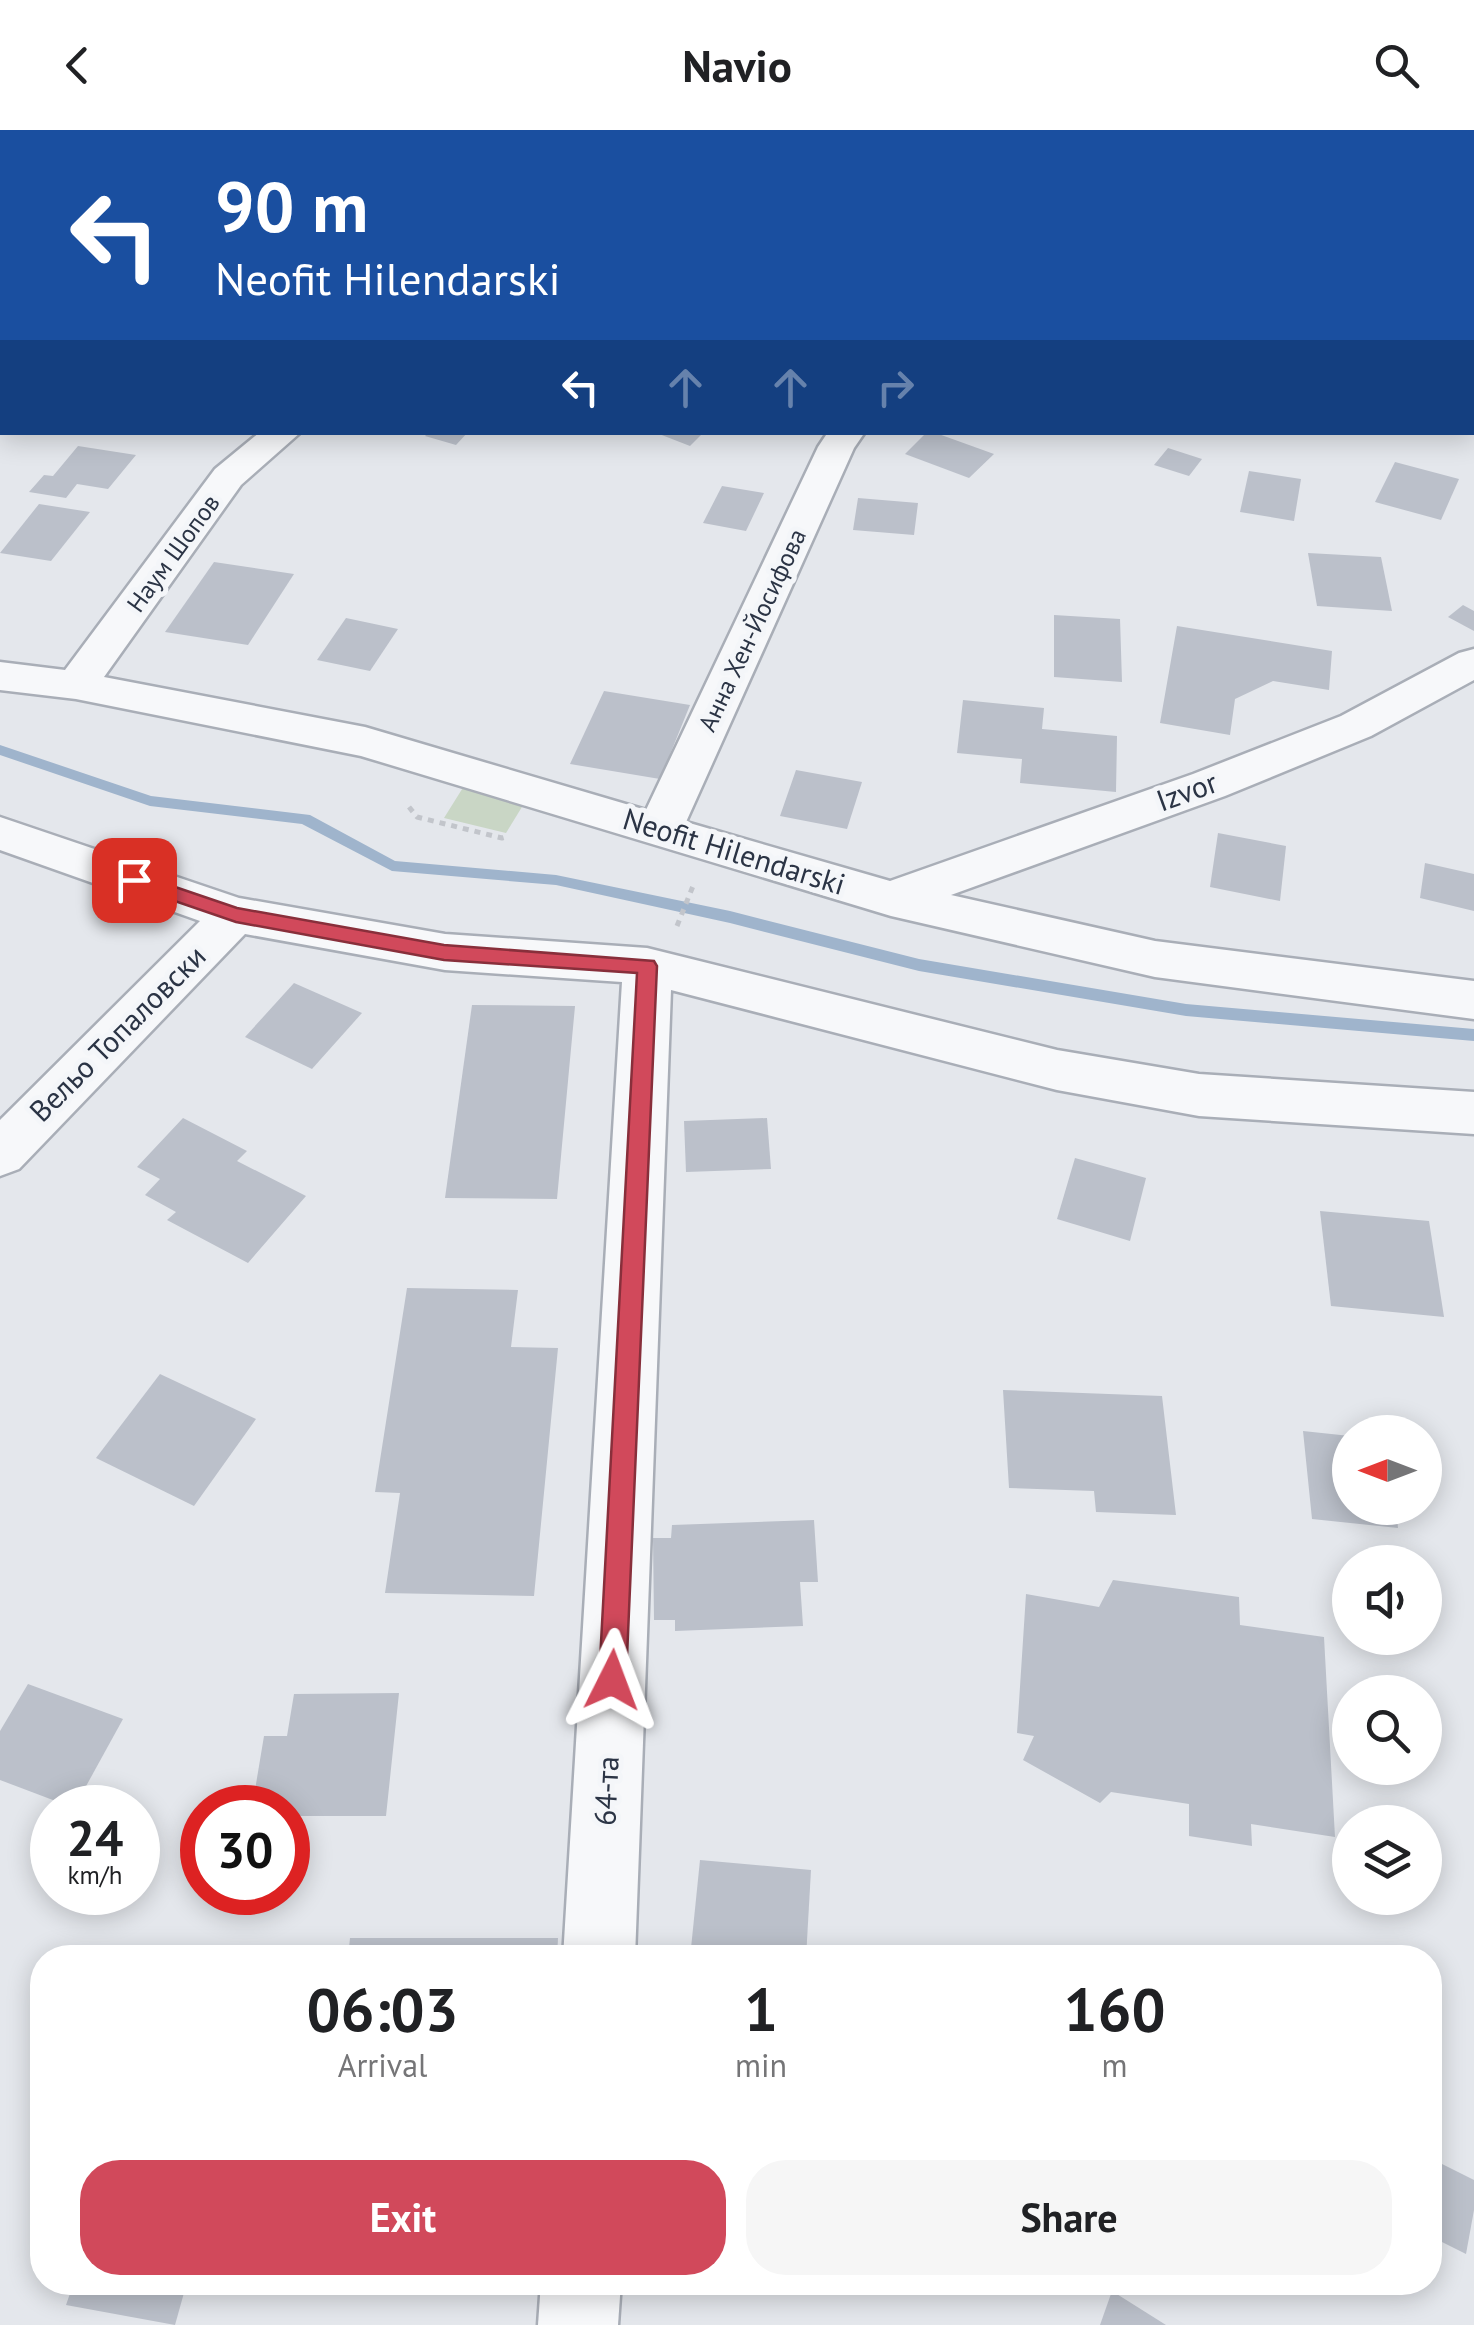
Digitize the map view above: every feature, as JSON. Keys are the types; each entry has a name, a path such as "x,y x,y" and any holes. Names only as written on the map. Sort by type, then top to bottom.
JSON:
{"street":[{"name":"Наум Шопов","path":"76,685 228,477 279,435"},
{"name":"Анна Хен-Йосифова","path":"660,828 845,435"},
{"name":"Izvor","path":"891,899 1209,785 1356,726 1474,662"},
{"name":"Neofit Hilendarski","path":"0,676 76,685 365,742 891,899 1155,959 1474,1000"},
{"path":"0,833 236,915 444,952 661,949 1056,1070 1199,1096 1474,1112"},
{"name":"Вельо Топаловски","path":"0,1154 236,915"},
{"name":"64-та","path":"600,1945 661,949"},
{"path":"578,2325 580,2295"}],"path":[{"path":"661,949 693,884"}],"green space":[{"path":"464,786 525,802 506,833 444,818"}],"building":[{"path":"426,435 465,435 456,445"},
{"path":"662,435 701,435 690,446"},
{"path":"924,435 941,435 994,454 969,478 905,454"},
{"path":"78,446 136,455 108,489 77,484 66,498 29,492 44,475 53,476"},
{"path":"1168,448 1202,459 1189,476 1154,465"},
{"path":"1395,462 1459,479 1441,520 1375,502"},
{"path":"1249,471 1301,479 1294,521 1240,512"},
{"path":"722,486 764,493 746,531 703,523"},
{"path":"858,498 918,503 914,535 853,530"},
{"path":"39,504 90,512 51,561 0,553"},
{"path":"1308,553 1381,557 1392,611 1317,606"},
{"path":"214,562 294,574 248,645 165,632"},
{"path":"1463,605 1474,611 1474,631 1448,617"},
{"path":"1054,615 1120,619 1122,682 1054,677"},
{"path":"346,618 398,629 370,671 317,660"},
{"path":"1177,626 1332,651 1329,690 1273,681 1235,699 1230,735 1160,723"},
{"path":"604,691 690,705 660,779 570,764"},
{"path":"963,700 1044,708 1042,729 1117,736 1116,792 1020,783 1022,759 957,753"},
{"path":"796,770 862,782 847,829 780,816"},
{"path":"1218,833 1286,846 1280,901 1210,887"},
{"path":"1425,863 1474,874 1474,911 1420,898"},
{"path":"294,983 362,1013 312,1069 245,1037"},
{"path":"472,1005 575,1006 557,1199 445,1198"},
{"path":"183,1118 247,1151 237,1161 306,1196 248,1263 167,1220 176,1212 145,1195 160,1179 137,1167"},
{"path":"767,1118 771,1169 686,1172 684,1121"},
{"path":"1075,1158 1146,1178 1130,1241 1057,1219"},
{"path":"1320,1211 1429,1221 1444,1317 1331,1306"},
{"path":"407,1288 518,1290 511,1347 558,1348 534,1596 385,1593 400,1493 375,1492"},
{"path":"160,1374 256,1419 194,1506 96,1458"},
{"path":"1003,1390 1162,1396 1176,1515 1096,1512 1094,1491 1009,1488"},
{"path":"1303,1431 1332,1434 1332,1521 1312,1519"},
{"path":"814,1520 818,1582 800,1582 803,1626 675,1631 675,1620 654,1620 653,1538 671,1538 672,1525"},
{"path":"1113,1580 1239,1597 1240,1625 1324,1637 1332,1837 1251,1824 1252,1846 1189,1836 1189,1804 1111,1792 1100,1803 1023,1760 1034,1736 1017,1733 1026,1594 1099,1607"},
{"path":"28,1684 123,1719 87,1785 30,1785 30,1791 0,1780 0,1731"},
{"path":"399,1693 386,1816 310,1816 310,1785 256,1785 264,1736 287,1736 294,1694"},
{"path":"700,1860 811,1870 807,1945 691,1945"},
{"path":"350,1938 558,1938 558,1945 349,1945"},
{"path":"1442,2164 1474,2180 1474,2210 1466,2254 1442,2242"},
{"path":"69,2295 183,2295 175,2325 66,2305"},
{"path":"1111,2295 1118,2295 1166,2325 1100,2325"}],"waterway":[{"path":"0,750 150,801 305,819 392,866 556,880 730,917 919,965 1186,1010 1474,1035"}],"route":[{"path":"134,880 236,915 444,952 647,966 612,1680"}]}
